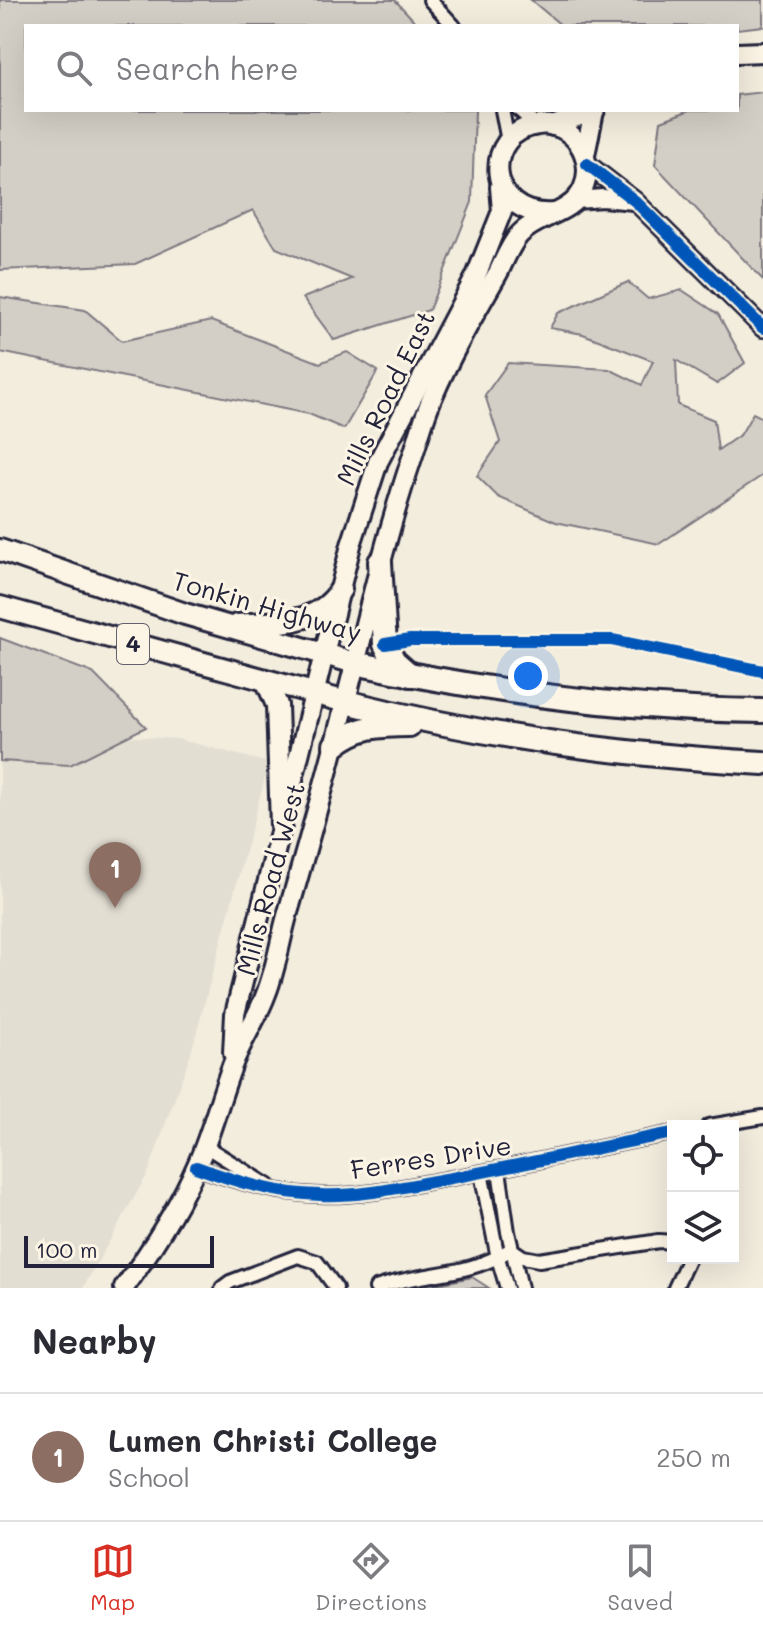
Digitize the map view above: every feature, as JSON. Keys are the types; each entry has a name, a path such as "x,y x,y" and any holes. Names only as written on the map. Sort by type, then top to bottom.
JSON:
{"highway":[{"name":"Tonkin Highway","path":"0,550 225,626 324,656 410,675 574,701 679,711 763,711"},
{"path":"380,562 385,644 394,661 410,675"},
{"path":"225,626 312,617 332,603 341,589"},
{"name":"4","path":"0,607 314,694 454,728 542,743 667,758 763,763"},
{"path":"266,680 277,705 281,825"},
{"path":"335,745 349,733 368,727 404,725 454,728"}],"main road":[{"path":"739,53 763,52"},
{"path":"587,112 526,128 508,141 498,165 504,192 512,203 538,214 565,209 576,200 583,189 594,112"},
{"path":"545,125 567,132 578,142 586,160"},
{"name":"Mills Road East","path":"314,694 351,545 378,462 476,276 502,211 499,178"},
{"name":"Mills Road East","path":"346,702 396,503 432,397 520,234 553,213"},
{"name":"Mills Road West","path":"232,1064 235,1014 314,694"},
{"name":"Mills Road West","path":"124,1288 151,1251 196,1167 232,1064 267,993 346,702"}],"street":[{"path":"430,0 452,24"},
{"path":"502,112 508,141"},
{"path":"522,112 545,125"},
{"path":"586,160 635,201 763,328"},
{"path":"576,200 603,198 635,201"},
{"path":"739,1121 763,1117"},
{"name":"Ferres Drive","path":"196,1167 241,1183 275,1190 320,1195 353,1194 499,1170 667,1134"},
{"name":"Ferres Drive","path":"205,1146 275,1190"},
{"path":"499,1170 511,1249 521,1288"},
{"path":"481,1173 507,1288"},
{"path":"511,1249 523,1257 539,1260 667,1242"},
{"path":"376,1288 479,1267 511,1249"},
{"path":"222,1288 230,1282 298,1256 317,1262 336,1288"},
{"path":"675,1288 686,1264"}],"shaded area":[{"path":"0,0 395,0 417,24 24,24 24,112 475,112 472,202 429,310 334,340 303,298 352,279 276,248 253,210 135,264 0,270"},
{"path":"531,0 763,0 763,26 739,29 739,24 560,24"},
{"path":"763,92 763,280 655,165 661,121 685,112 739,112 739,95"},
{"path":"628,282 648,299 682,290 718,314 745,363 717,384 676,360 678,405 714,420 718,450 741,434 753,413 763,418 763,475 659,544 556,522 498,497 477,476 500,442 485,395 508,363 609,369 642,385 653,361 583,334 550,328 558,313"},
{"path":"0,297 85,310 122,341 211,321 320,363 347,352 378,371 344,429 309,414 0,352"},
{"path":"0,638 93,673 146,727 70,765 0,761"},
{"path":"0,729 178,739 269,763 191,1053 148,1173 83,1288 0,1288"},
{"path":"472,1277 489,1288 420,1288"}],"cycle path":[{"path":"587,164 635,201 763,328"},
{"path":"385,644 410,640 612,640 763,671"},
{"path":"196,1167 273,1190 349,1195 465,1176 667,1134"}],"place":[{"name":"Lumen Christi College","path":"115,908"}]}
